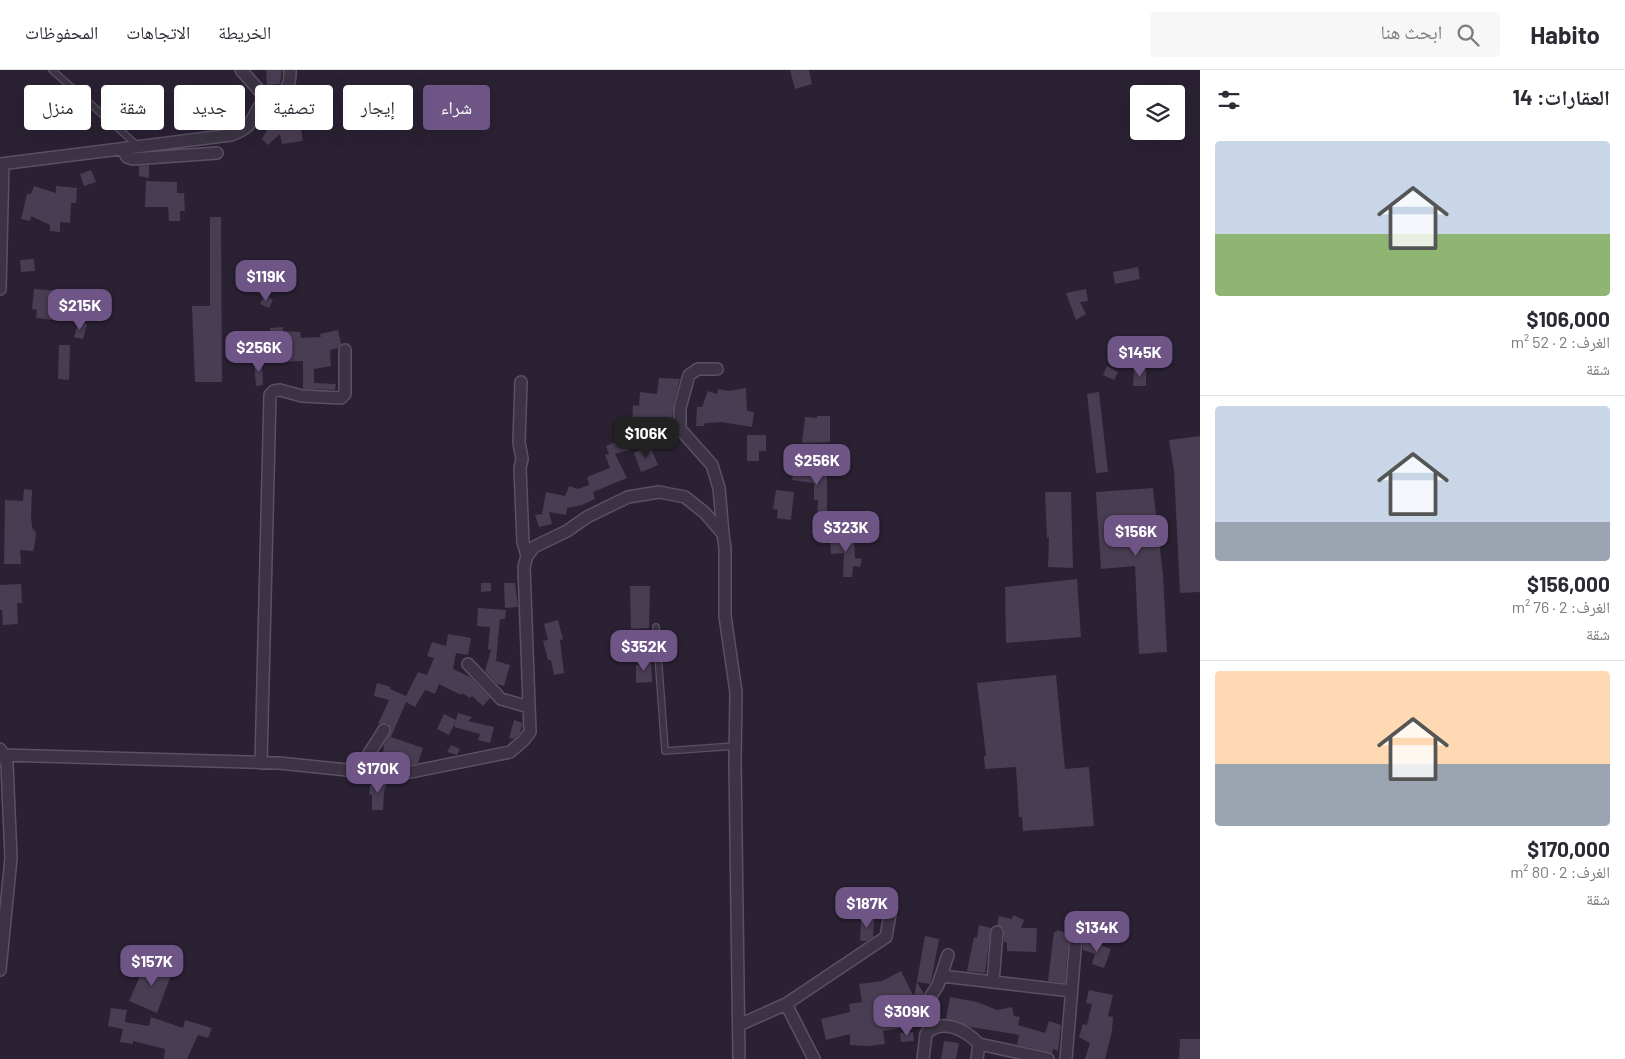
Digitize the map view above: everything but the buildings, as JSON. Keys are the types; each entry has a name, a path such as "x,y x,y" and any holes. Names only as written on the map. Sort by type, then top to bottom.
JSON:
{"street":[{"path":"241,70 255,86"},
{"path":"287,85 290,70"},
{"path":"0,289 2,164 139,148 237,133 253,120 255,116"},
{"path":"123,150 128,157 133,159 217,154"},
{"path":"261,763 270,394 280,390 302,396 341,398 345,394 345,350"},
{"path":"716,369 698,369 689,375 680,408 680,429 712,465 719,488 722,534 725,548 725,616 736,692 739,1059"},
{"path":"0,970 11,858 7,764 1,752 261,763 396,775 510,752 523,741 530,732 524,568 526,556 523,542 520,468 522,459 520,442 521,382"},
{"path":"526,556 534,548 628,497 659,492 685,497 705,513 722,534"},
{"path":"468,664 501,699 529,707"},
{"path":"358,771 384,730"},
{"path":"739,1025 786,1004 886,937 890,914"},
{"path":"1066,1059 1078,926"},
{"path":"993,982 997,932"},
{"path":"929,1030 931,996 942,976 948,955"},
{"path":"942,976 1071,991"},
{"path":"786,1004 794,1014 814,1059"},
{"path":"923,1059 924,1037 929,1030 941,1025 970,1034 979,1044 1048,1059"},
{"path":"977,1059 979,1044"}],"lane":[{"path":"52,70 139,148"},
{"path":"656,627 665,751 735,746"}]}
